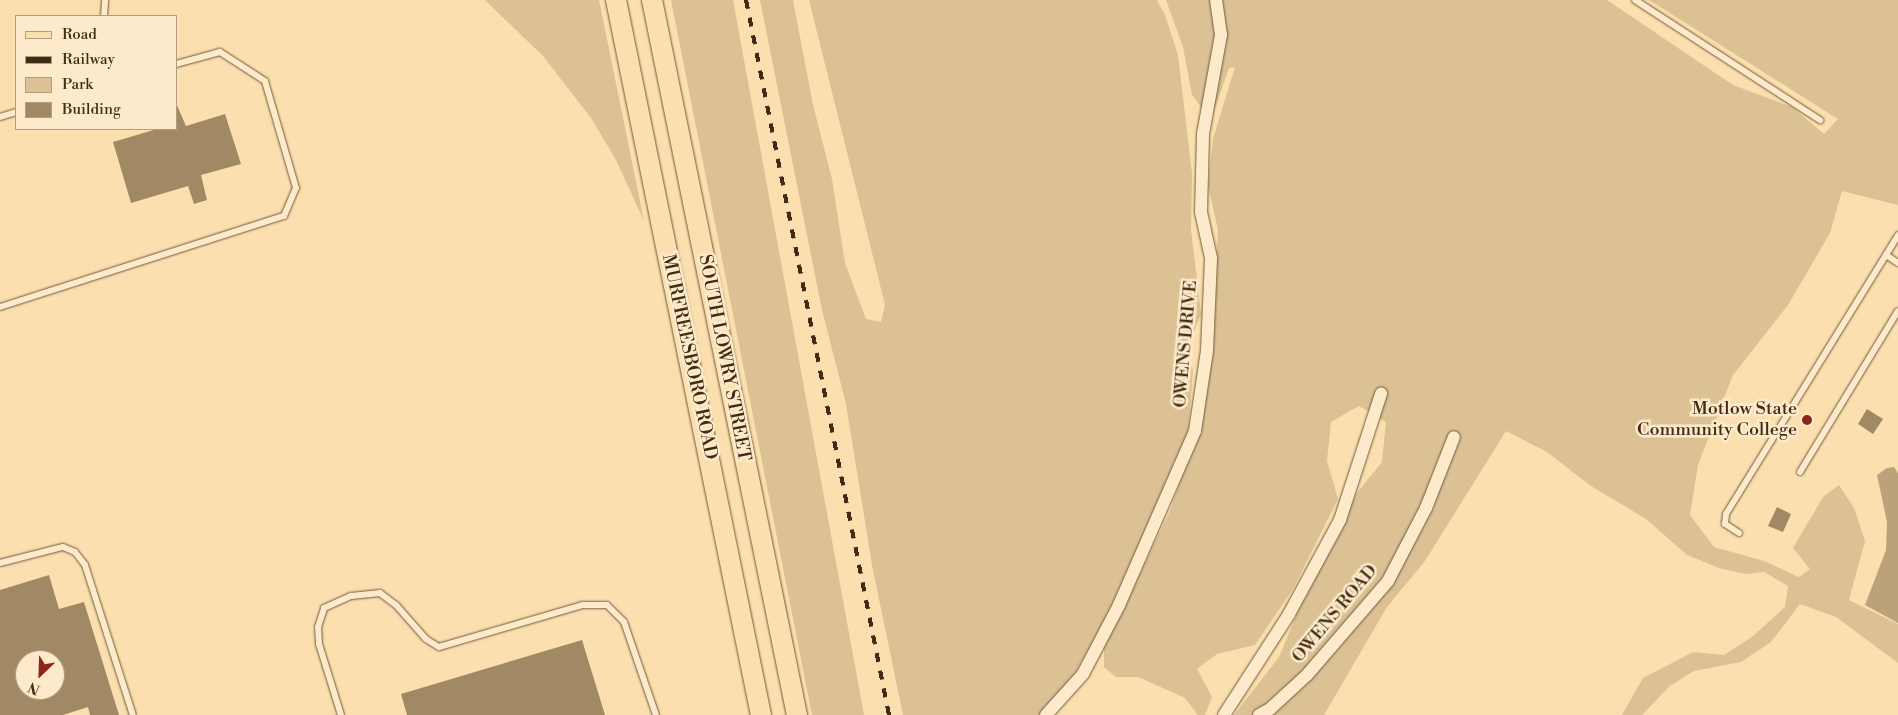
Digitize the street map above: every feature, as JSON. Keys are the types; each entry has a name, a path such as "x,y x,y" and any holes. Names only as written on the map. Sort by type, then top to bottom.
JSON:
{"main road":[{"name":"MURFREESBORO ROAD","path":"616,0 761,715"},
{"name":"SOUTH LOWRY STREET","path":"652,0 797,715"}],"street":[{"name":"OWENS DRIVE","path":"1046,715 1088,666 1119,605 1195,431 1207,351 1211,258 1201,202 1203,134 1221,35 1216,0"},
{"path":"1224,715 1290,614 1340,520 1381,394"},
{"name":"OWENS ROAD","path":"1259,715 1270,709 1307,675 1388,581 1426,508 1454,437"}],"lane":[{"path":"104,15 105,0"},
{"path":"1635,0 1820,120"},
{"path":"0,307 284,216 296,188 265,81 220,52 178,63"},
{"path":"0,117 15,112"},
{"path":"1738,534 1725,524 1726,514 1898,235"},
{"path":"1886,255 1898,263"},
{"path":"1800,472 1898,311"},
{"path":"0,563 64,547 75,552 85,565 133,715"},
{"path":"340,715 319,644 318,627 324,608 351,596 380,593 396,604 426,639 439,647 583,605 607,605 624,622 656,715"}],"green space":[{"path":"485,0 599,0 644,221 616,160 591,118 543,56"},
{"path":"671,0 733,0 864,715 812,715"},
{"path":"760,0 793,0 813,105 832,179 845,263 866,319 881,322 885,305 809,0 1157,0 1165,15 1178,55 1192,173 1191,229 1201,314 1186,353 1193,370 1188,433 1106,619 1073,677 1039,715 903,715 872,565 846,404 822,310"},
{"path":"1166,0 1607,0 1733,85 1792,107 1824,134 1838,119 1649,0 1898,0 1898,205 1842,191 1830,233 1788,305 1733,375 1698,465 1690,515 1714,547 1764,561 1799,577 1810,569 1793,548 1823,497 1839,485 1854,508 1865,541 1849,600 1898,624 1898,663 1836,617 1800,604 1771,642 1741,662 1694,671 1670,686 1642,715 1622,715 1643,678 1693,652 1724,655 1752,637 1785,607 1788,586 1764,572 1746,574 1719,568 1687,555 1646,519 1591,486 1547,452 1506,431 1425,561 1387,607 1324,715 1234,715 1279,657 1303,599 1357,493 1382,462 1386,422 1359,406 1331,422 1327,461 1338,499 1293,589 1255,645 1217,654 1197,669 1212,697 1205,715 1198,715 1185,698 1138,677 1116,677 1104,667 1104,647 1169,513 1199,429 1213,320 1218,230 1208,185 1213,139 1235,67 1229,68 1211,120 1192,95 1183,47"}],"shaded area":[{"path":"1894,467 1898,473 1898,623 1865,605 1886,550 1887,522 1877,475 1887,468"}],"building":[{"path":"178,108 186,126 225,114 241,164 201,175 207,200 194,204 188,186 131,203 113,142 154,130 178,130"},
{"path":"1867,409 1883,419 1873,434 1858,424"},
{"path":"1777,507 1791,514 1783,532 1768,526"},
{"path":"49,575 59,609 84,602 119,715 90,715 88,707 63,715 0,715 0,590"},
{"path":"582,640 605,715 407,715 401,694"}],"railway":[{"path":"746,0 889,715"}],"place":[{"name":"Motlow State Community College","path":"1807,420"}]}
